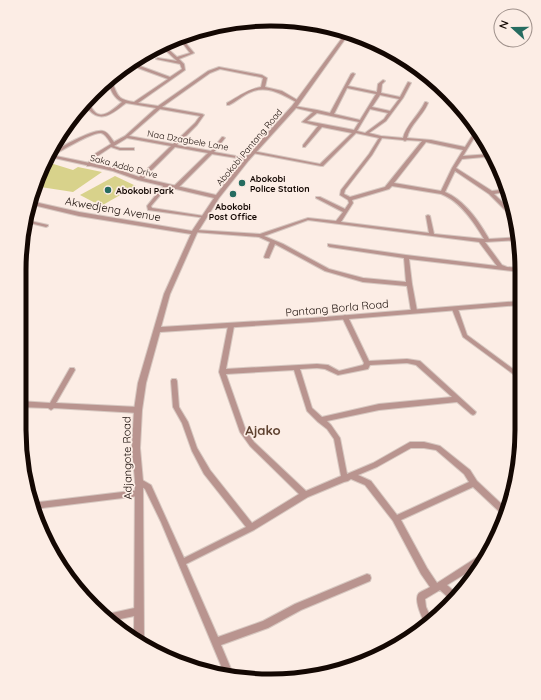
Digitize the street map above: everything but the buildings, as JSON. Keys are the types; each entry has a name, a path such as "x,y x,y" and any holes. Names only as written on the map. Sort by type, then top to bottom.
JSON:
{"street":[{"name":"Abokobi Pantang Road","path":"195,232 217,197 247,159 294,107 345,38"},
{"path":"176,59 192,53 184,42"},
{"path":"134,104 184,69 181,63 166,50"},
{"path":"158,59 181,63"},
{"path":"139,67 170,78"},
{"path":"89,165 94,156 126,137 157,109 209,72 220,68 263,77 265,84 263,88"},
{"path":"332,114 353,74"},
{"path":"253,152 321,165 355,132 378,94 380,84 383,81"},
{"path":"366,134 380,124 401,98 410,83"},
{"path":"111,86 112,91 120,100 125,102 157,109 202,115 196,124 140,179"},
{"path":"347,87 401,98"},
{"path":"228,104 251,90 263,88 283,92 297,101"},
{"path":"87,110 90,109 96,116 105,116 125,102"},
{"path":"405,140 406,134 426,103"},
{"path":"294,107 361,120"},
{"path":"370,108 390,112"},
{"path":"317,111 304,122 381,137 441,143 466,149"},
{"path":"304,146 320,126"},
{"path":"57,152 84,137 100,131 104,132 112,145 120,149 133,149"},
{"path":"442,193 454,168 474,135"},
{"name":"Naa Dzagbele Lane","path":"126,137 247,159"},
{"path":"381,137 371,154 342,192 345,198 350,199 372,193 391,184 424,141"},
{"path":"175,188 212,152 223,138"},
{"name":"Saka Addo Drive","path":"54,156 118,171 166,186 217,197"},
{"path":"460,158 485,156 488,158"},
{"path":"454,168 492,193 507,209"},
{"path":"391,184 449,195 479,227 484,240 503,268"},
{"path":"166,186 149,206 150,209 204,217"},
{"path":"492,193 502,191"},
{"path":"318,198 345,211"},
{"path":"338,222 351,203 350,199"},
{"name":"Akwedjeng Avenue","path":"35,204 79,214 195,232"},
{"path":"428,216 432,234"},
{"path":"260,236 305,219 484,240 513,238"},
{"path":"31,222 46,226"},
{"path":"195,232 260,236 327,270 363,280 409,284"},
{"name":"Adjangote Road","path":"140,636 139,481 136,448 138,410 142,383 167,294 195,232"},
{"path":"267,257 273,242"},
{"path":"330,244 406,257 515,269"},
{"path":"406,257 414,311"},
{"name":"Pantang Borla Road","path":"156,330 231,326 414,311 515,305"},
{"path":"455,309 465,336 515,373"},
{"path":"345,317 367,363"},
{"path":"231,326 222,372 243,432 252,444 305,495"},
{"path":"367,363 407,361 418,363 473,412"},
{"path":"222,372 326,367 338,373 366,367 367,363"},
{"path":"297,368 309,410 329,427 337,438 349,477"},
{"path":"51,407 72,370"},
{"path":"174,382 176,407 185,422 198,455 207,472 251,528"},
{"path":"320,420 337,415 379,407 457,399"},
{"path":"26,405 138,410"},
{"path":"183,562 251,528 305,495 375,466 410,445 424,445 438,448 449,455 467,472 474,483 502,509"},
{"path":"349,477 368,484 396,519 424,571 438,586 451,594"},
{"path":"139,481 148,487 183,562 227,670"},
{"path":"396,519 474,483"},
{"path":"38,505 139,493"},
{"path":"426,617 422,607 421,597 474,564"},
{"path":"216,642 265,625 298,607 367,578"},
{"path":"113,616 139,610"}],"shaded area":[{"path":"51,163 73,170 78,167 102,172 73,192 41,187"},
{"name":"Abokobi Park","path":"115,176 136,186 101,206 80,195"}],"place":[{"name":"Abokobi Police Station","path":"242,183"},
{"name":"Abokobi Park","path":"108,190"},
{"name":"Abokobi Post Office","path":"233,194"}],"district":[{"name":"Ajako","path":"263,430"}]}
